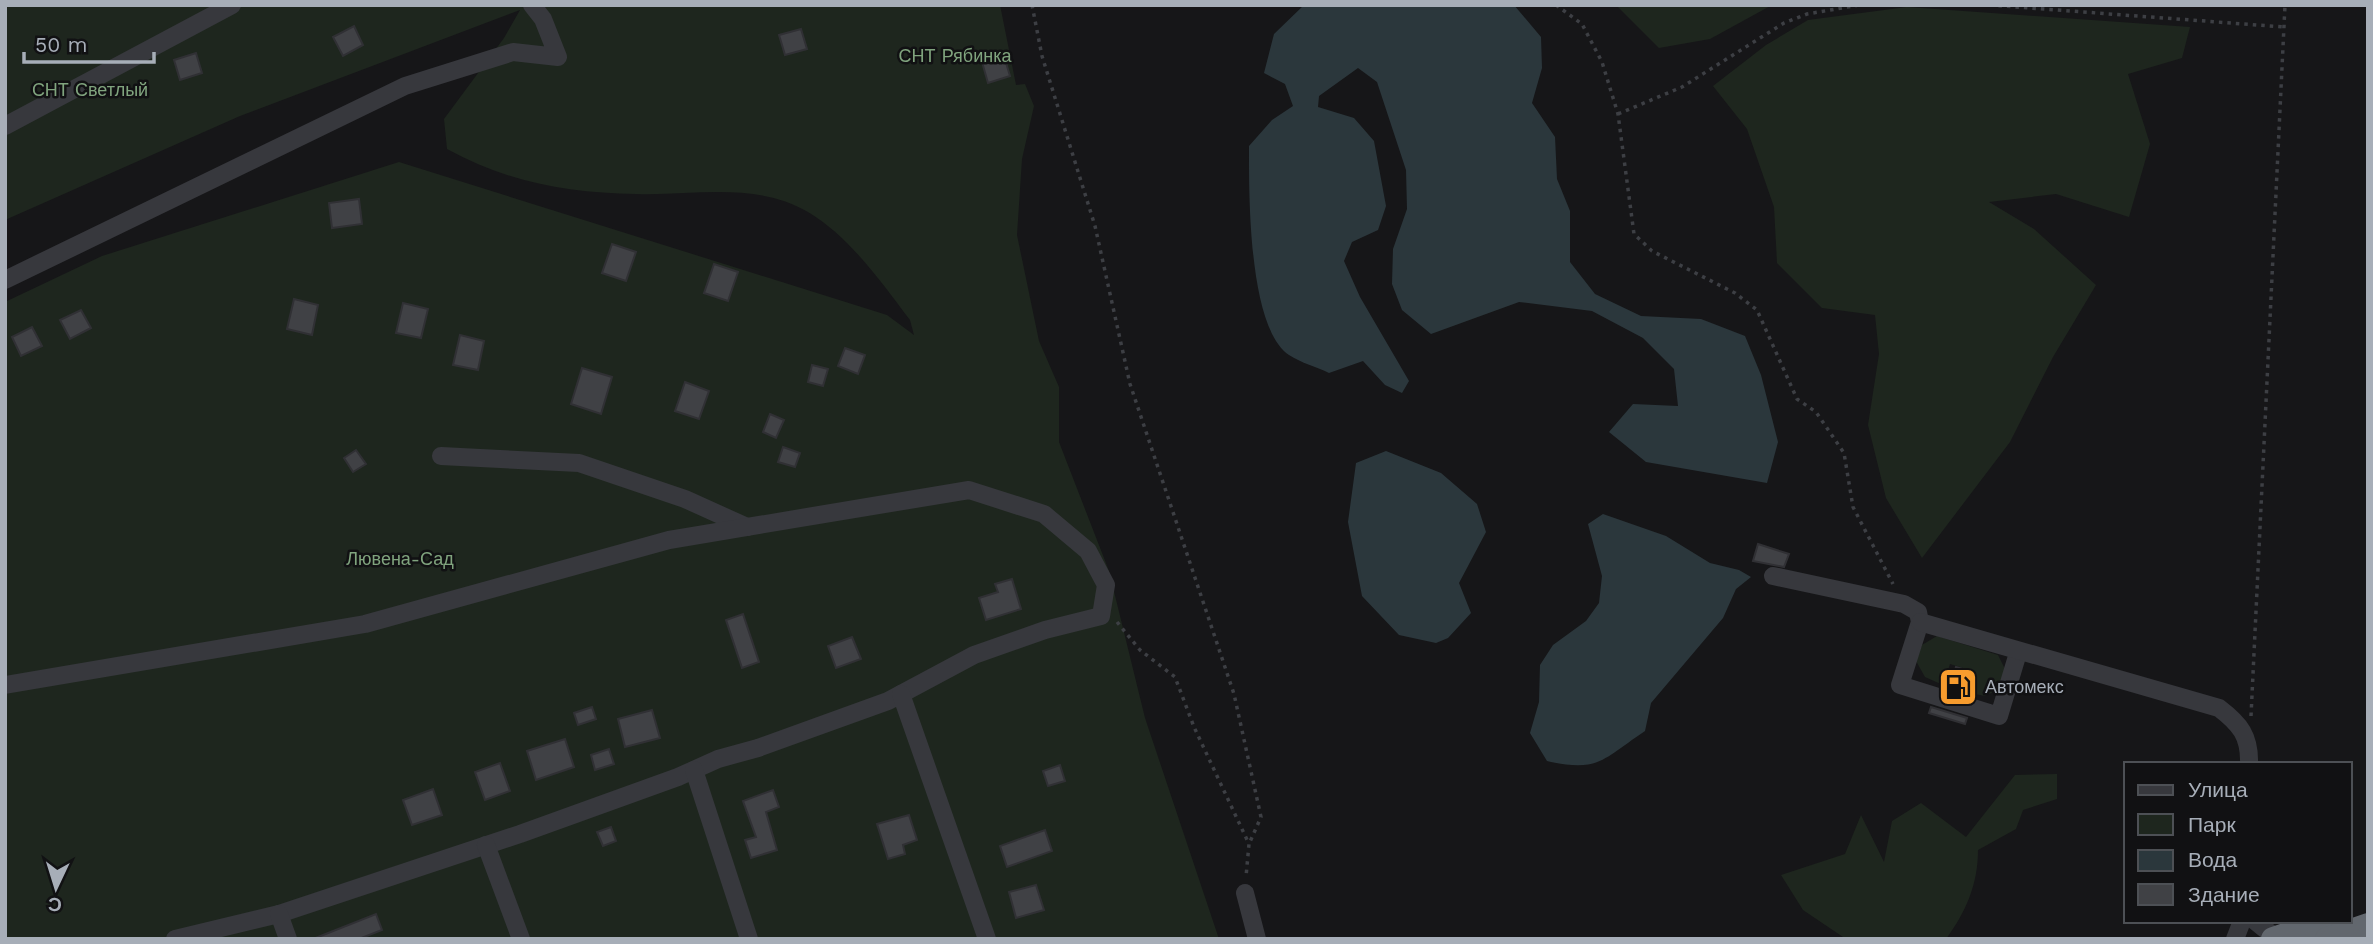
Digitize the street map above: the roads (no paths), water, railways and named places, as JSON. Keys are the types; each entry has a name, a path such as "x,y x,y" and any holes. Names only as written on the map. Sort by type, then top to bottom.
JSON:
{"highway":[{"path":"2275,938 2320,923"},
{"path":"2327,939 2368,925"}],"street":[{"path":"5,126 232,5"},
{"path":"5,280 405,86 513,52 558,57 543,19 532,5"},
{"path":"441,456 579,463 685,499 747,527"},
{"path":"5,685 365,624 669,540 969,490 1044,514 1088,551 1106,585 1101,616 1045,629 974,655 901,694 486,845 279,914 175,939"},
{"path":"1773,576 1903,604 1918,612 1920,622 1900,685 1999,716 2018,653"},
{"path":"1920,622 2018,653 2219,708 2240,724 2250,755"},
{"path":"901,694 987,939"},
{"path":"694,770 749,939"},
{"path":"486,845 521,939"},
{"path":"1245,893 1257,939"},
{"path":"279,914 288,939"},
{"path":"2257,923 2275,938"}],"water":[{"path":"1304,5 1514,5 1541,37 1542,68 1532,103 1555,137 1557,179 1570,211 1570,262 1595,294 1641,316 1701,319 1745,336 1761,375 1778,442 1767,483 1646,462 1609,432 1633,404 1678,406 1674,369 1643,338 1592,311 1519,302 1431,334 1402,310 1392,284 1393,249 1407,209 1406,170 1377,82 1358,68 1319,96 1318,107 1354,118 1374,141 1386,206 1378,230 1352,242 1344,261 1360,297 1409,381 1402,393 1385,385 1363,361 1329,373 1289,355 1276,340 1265,318 1258,289 1249,195 1249,146 1272,120 1293,106 1285,84 1264,73 1274,34"},
{"path":"1386,451 1441,473 1477,504 1486,532 1459,583 1471,613 1448,638 1436,643 1399,635 1362,596 1348,522 1356,463"},
{"path":"1603,514 1666,536 1710,563 1739,570 1751,577 1736,589 1723,618 1651,703 1645,731 1600,761 1578,765 1547,761 1530,733 1539,702 1540,665 1553,645 1586,621 1599,603 1602,576 1588,524"}],"place":[{"name":"Автомекс","path":"1958,687"}],"park label":[{"name":"СНТ Рябинка","path":"955,56"},
{"name":"СНТ Светлый","path":"90,90"},
{"name":"Лювена-Сад","path":"400,559"}]}
